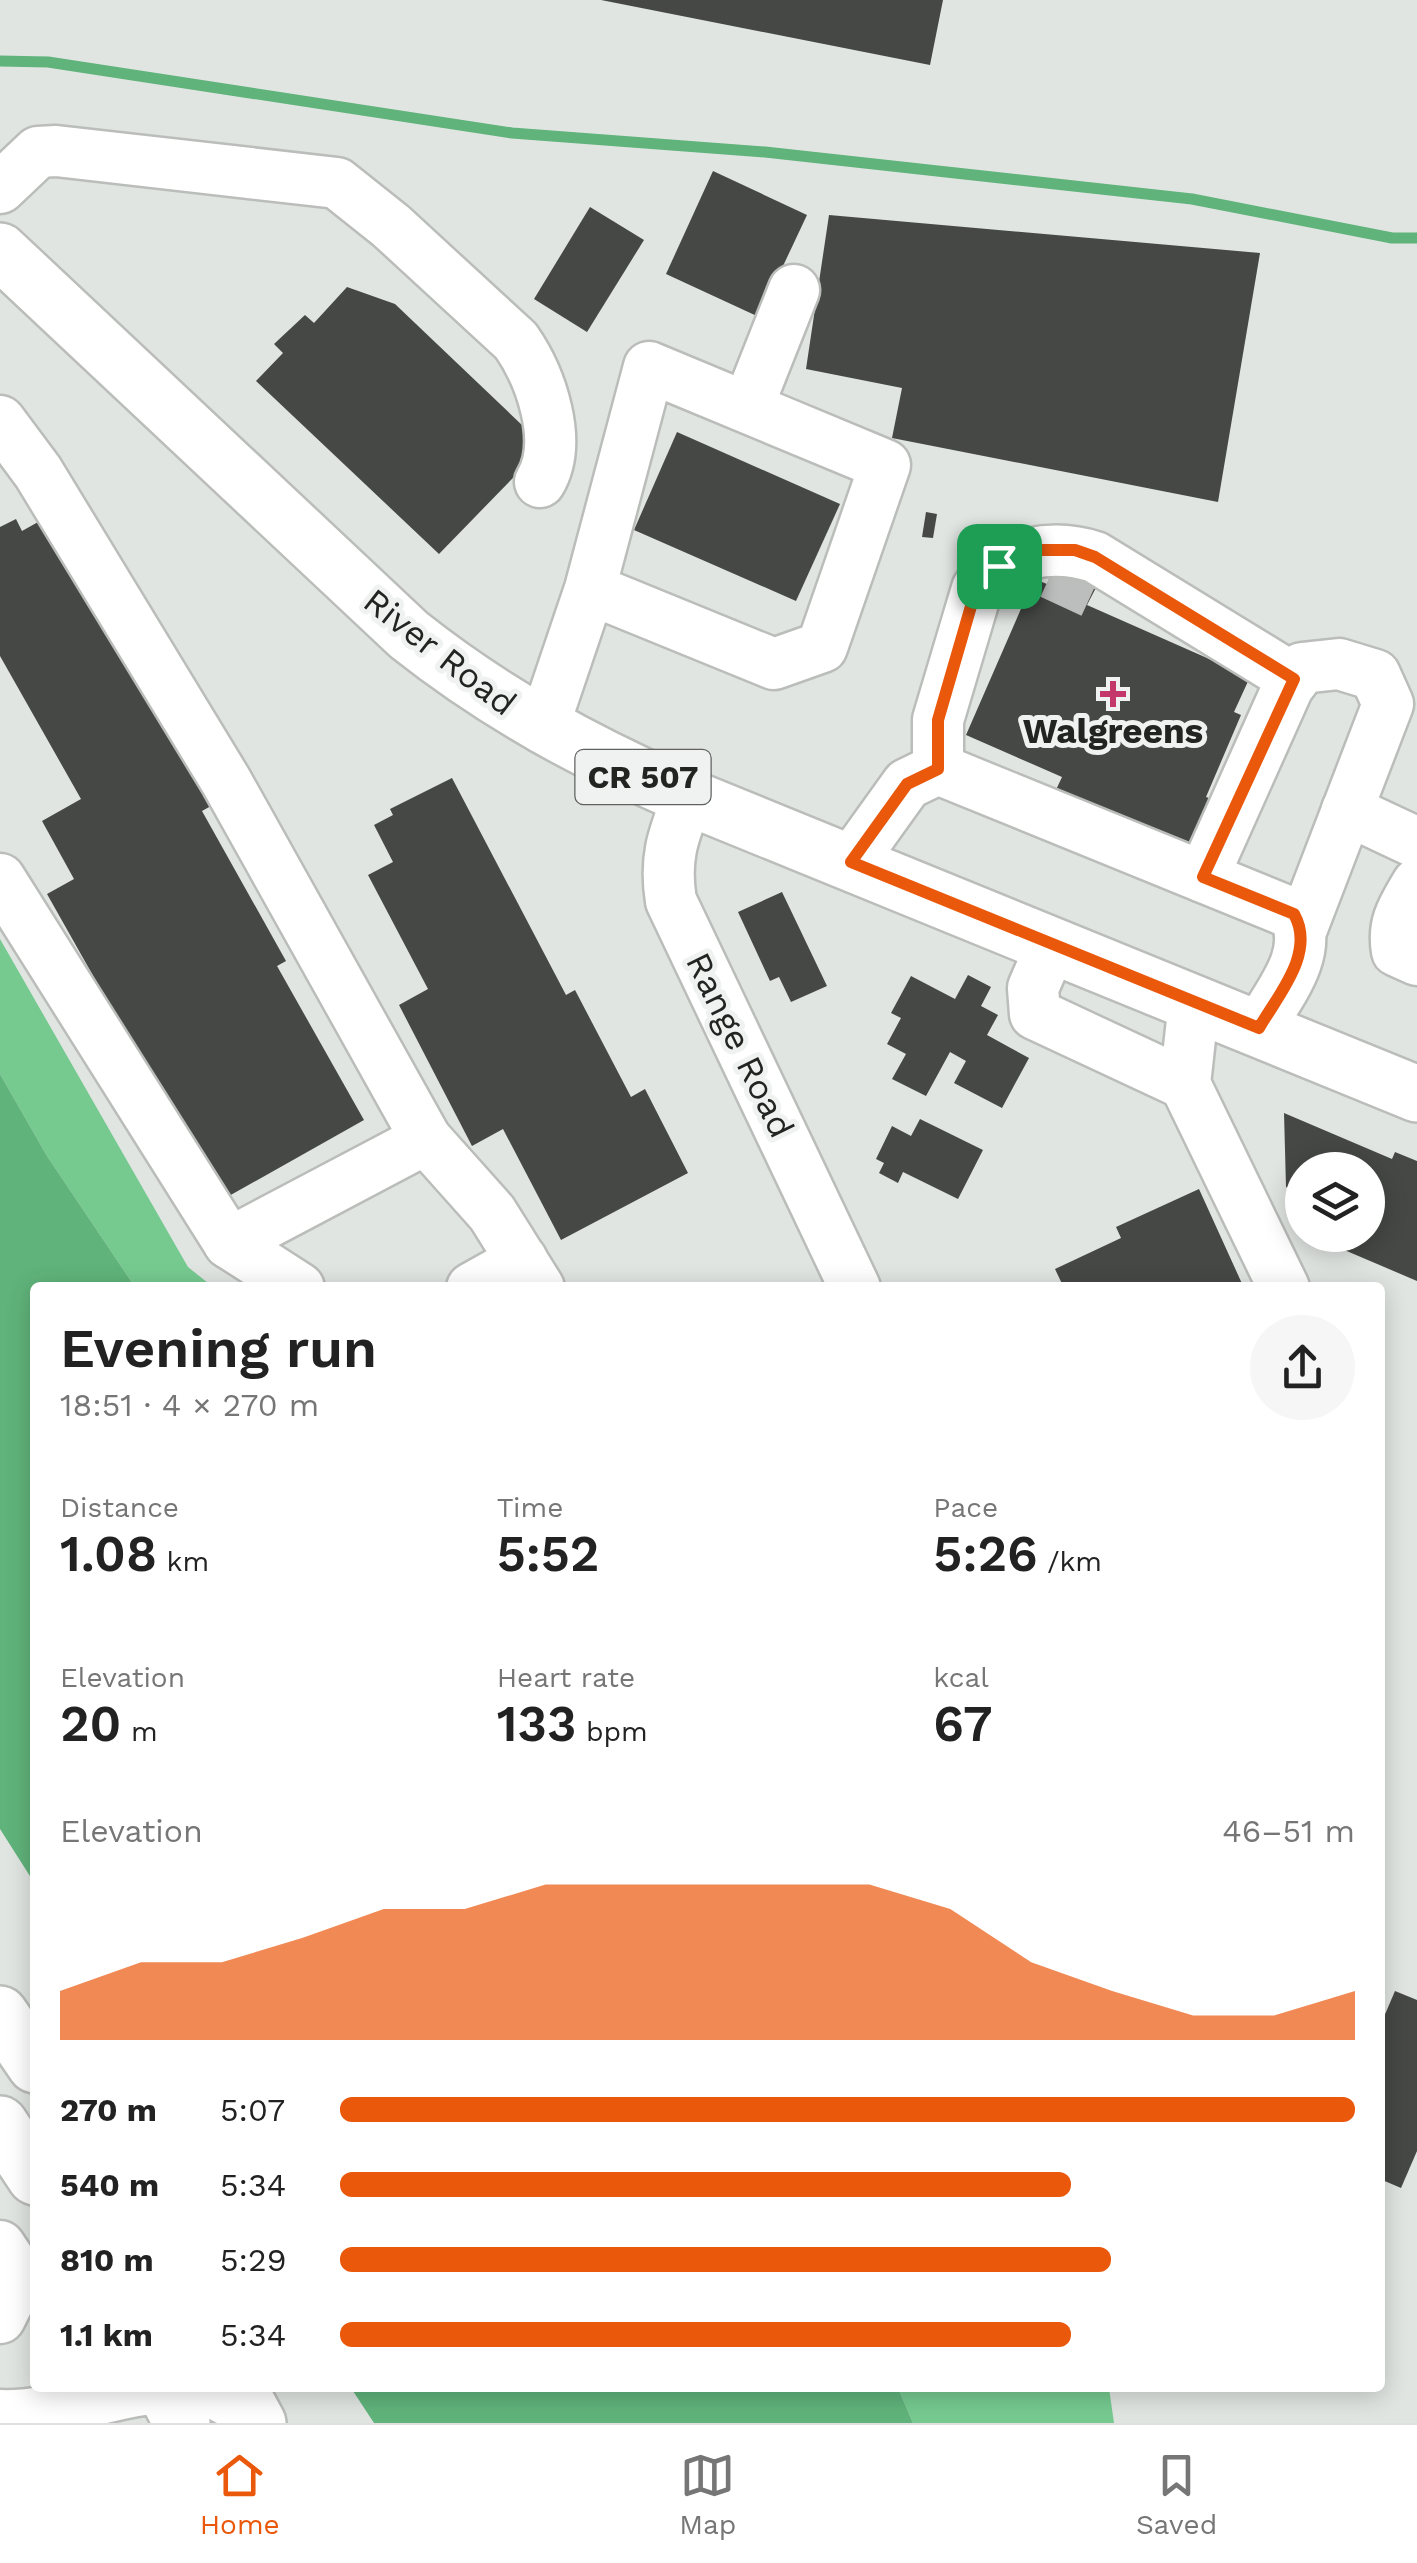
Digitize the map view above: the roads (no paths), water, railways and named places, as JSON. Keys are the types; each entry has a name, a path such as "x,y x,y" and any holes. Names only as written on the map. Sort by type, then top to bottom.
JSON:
{"main road":[{"name":"River Road","path":"0,251 409,634 465,679 543,728 601,759 688,797 1417,1094"},
{"path":"0,2014 30,2059"},
{"path":"0,2124 30,2170"},
{"path":"165,2392 182,2423"},
{"path":"240,2392 257,2423"}],"street":[{"path":"0,188 38,152 56,151 338,183 392,226 516,341 530,360 552,448 550,466 540,482"},
{"path":"748,406 794,290"},
{"path":"543,728 590,589 649,367 885,465 822,647 774,664 590,589"},
{"path":"0,421 19,483 226,782 426,1139 492,1213 530,1274 497,1282"},
{"path":"1040,573 1039,550 1056,549 1095,557 1294,679"},
{"path":"938,769 938,720 976,589 984,577 1040,573 1158,622 1215,632"},
{"path":"1203,877 1302,668 1339,664 1375,674 1388,704 1302,928 1301,955 1259,1028"},
{"path":"851,862 907,784 938,769 1294,914 1302,928"},
{"name":"Range Road","path":"688,797 671,841 666,870 671,901 853,1282"},
{"path":"1347,810 1417,842"},
{"path":"0,879 229,1243 290,1282"},
{"path":"1417,884 1395,922 1394,934 1397,951 1417,960"},
{"path":"1052,944 1033,988 1036,1014 1185,1084"},
{"path":"1194,1002 1185,1084 1281,1282"},
{"path":"229,1243 426,1139"},
{"path":"0,2246 14,2267 9,2300 0,2318"},
{"path":"0,2398 30,2377"},
{"path":"0,2414 24,2416 124,2392"},
{"path":"206,2392 245,2410 257,2423"}],"waterway":[{"path":"0,61 48,62 512,133 765,152 1192,199 1392,238 1417,238"}],"tunnel":[{"path":"1051,574 1092,593"}],"place":[{"name":"Walgreens","path":"1113,694"}]}
